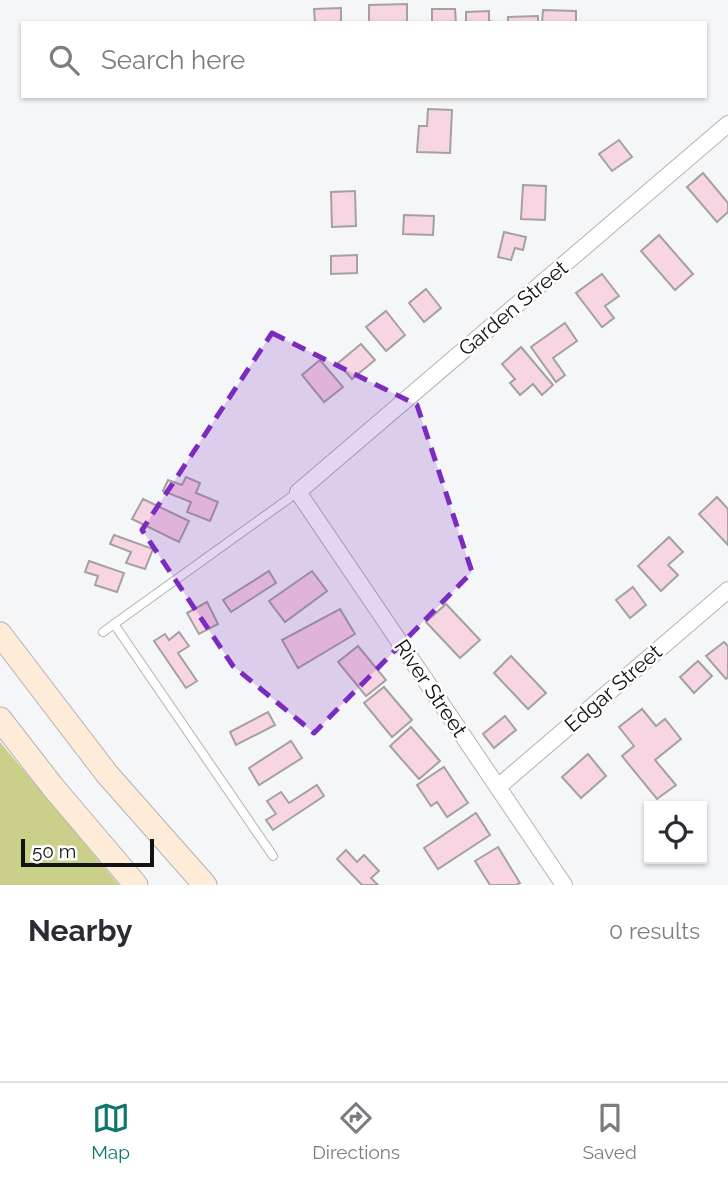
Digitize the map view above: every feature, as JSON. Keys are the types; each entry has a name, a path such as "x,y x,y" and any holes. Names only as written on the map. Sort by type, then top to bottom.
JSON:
{"street":[{"name":"Garden Street","path":"298,492 728,124"},
{"name":"River Street","path":"298,492 564,885"},
{"name":"Edgar Street","path":"498,787 728,590"},
{"path":"0,634 107,774 205,885"},
{"path":"0,719 76,816 135,885"}],"lane":[{"path":"103,632 298,492"},
{"path":"114,624 274,856"}],"highlighted area":[{"path":"272,333 417,405 472,572 314,733 233,666 142,530"}],"green space":[{"path":"0,742 119,885 0,885"}],"building":[{"path":"407,4 407,21 369,21 369,5"},
{"path":"341,8 341,21 315,21 314,9"},
{"path":"432,9 455,9 456,21 432,21"},
{"path":"543,10 576,11 576,21 542,21"},
{"path":"489,11 489,21 466,21 466,12"},
{"path":"538,16 538,21 508,21 508,17"},
{"path":"428,109 452,110 450,153 417,152 419,126 427,126"},
{"path":"619,140 632,157 612,171 599,154"},
{"path":"703,173 728,203 728,212 717,222 687,187"},
{"path":"523,185 546,186 545,220 521,219"},
{"path":"355,191 356,226 332,227 331,192"},
{"path":"404,215 434,216 433,235 403,234"},
{"path":"504,232 526,237 523,250 515,248 511,260 498,257"},
{"path":"659,235 693,274 675,290 641,251"},
{"path":"357,255 357,273 331,274 331,256"},
{"path":"602,274 619,296 605,306 614,318 602,327 576,293"},
{"path":"426,289 441,308 424,322 409,303"},
{"path":"386,311 405,335 386,351 366,327"},
{"path":"565,323 577,341 553,358 565,375 556,382 531,347"},
{"path":"361,344 375,360 352,379 338,363"},
{"path":"521,347 553,385 542,395 533,384 520,395 510,383 515,379 502,364"},
{"path":"320,360 343,387 324,402 302,375"},
{"path":"186,477 200,483 196,493 218,502 210,521 187,512 191,502 163,491 168,480 182,485"},
{"path":"717,497 728,509 728,545 699,514"},
{"path":"143,499 189,521 179,542 132,519"},
{"path":"114,535 153,549 145,569 126,563 131,552 110,544"},
{"path":"669,537 683,552 668,565 678,575 661,591 638,566"},
{"path":"89,561 124,573 117,592 95,585 98,576 85,572"},
{"path":"269,571 276,583 231,612 223,600"},
{"path":"312,571 327,591 285,622 269,601"},
{"path":"633,587 646,605 630,618 616,600"},
{"path":"207,602 218,624 199,634 187,613"},
{"path":"446,604 480,640 460,658 426,622"},
{"path":"340,609 355,634 298,668 282,640"},
{"path":"179,632 189,646 178,653 197,681 186,688 154,641 165,634 169,640"},
{"path":"724,642 728,646 726,679 706,656"},
{"path":"358,646 386,680 366,696 338,662"},
{"path":"511,656 546,693 528,709 494,673"},
{"path":"698,661 712,676 694,693 680,677"},
{"path":"384,687 412,720 392,737 364,703"},
{"path":"642,709 656,726 665,719 681,739 655,760 676,785 657,799 622,756 634,746 619,727"},
{"path":"268,712 275,725 236,745 230,732"},
{"path":"505,716 516,730 494,748 483,734"},
{"path":"411,727 440,761 419,779 390,746"},
{"path":"291,741 302,758 259,785 249,768"},
{"path":"588,754 606,776 581,798 562,777"},
{"path":"444,767 468,803 447,817 437,802 431,806 417,785"},
{"path":"317,785 324,796 273,830 266,820 276,814 267,801 281,792 289,803"},
{"path":"476,813 490,835 438,869 424,848"},
{"path":"498,847 520,883 490,885 475,861"},
{"path":"346,850 357,862 364,855 379,871 371,878 378,885 362,885 337,859"}]}
